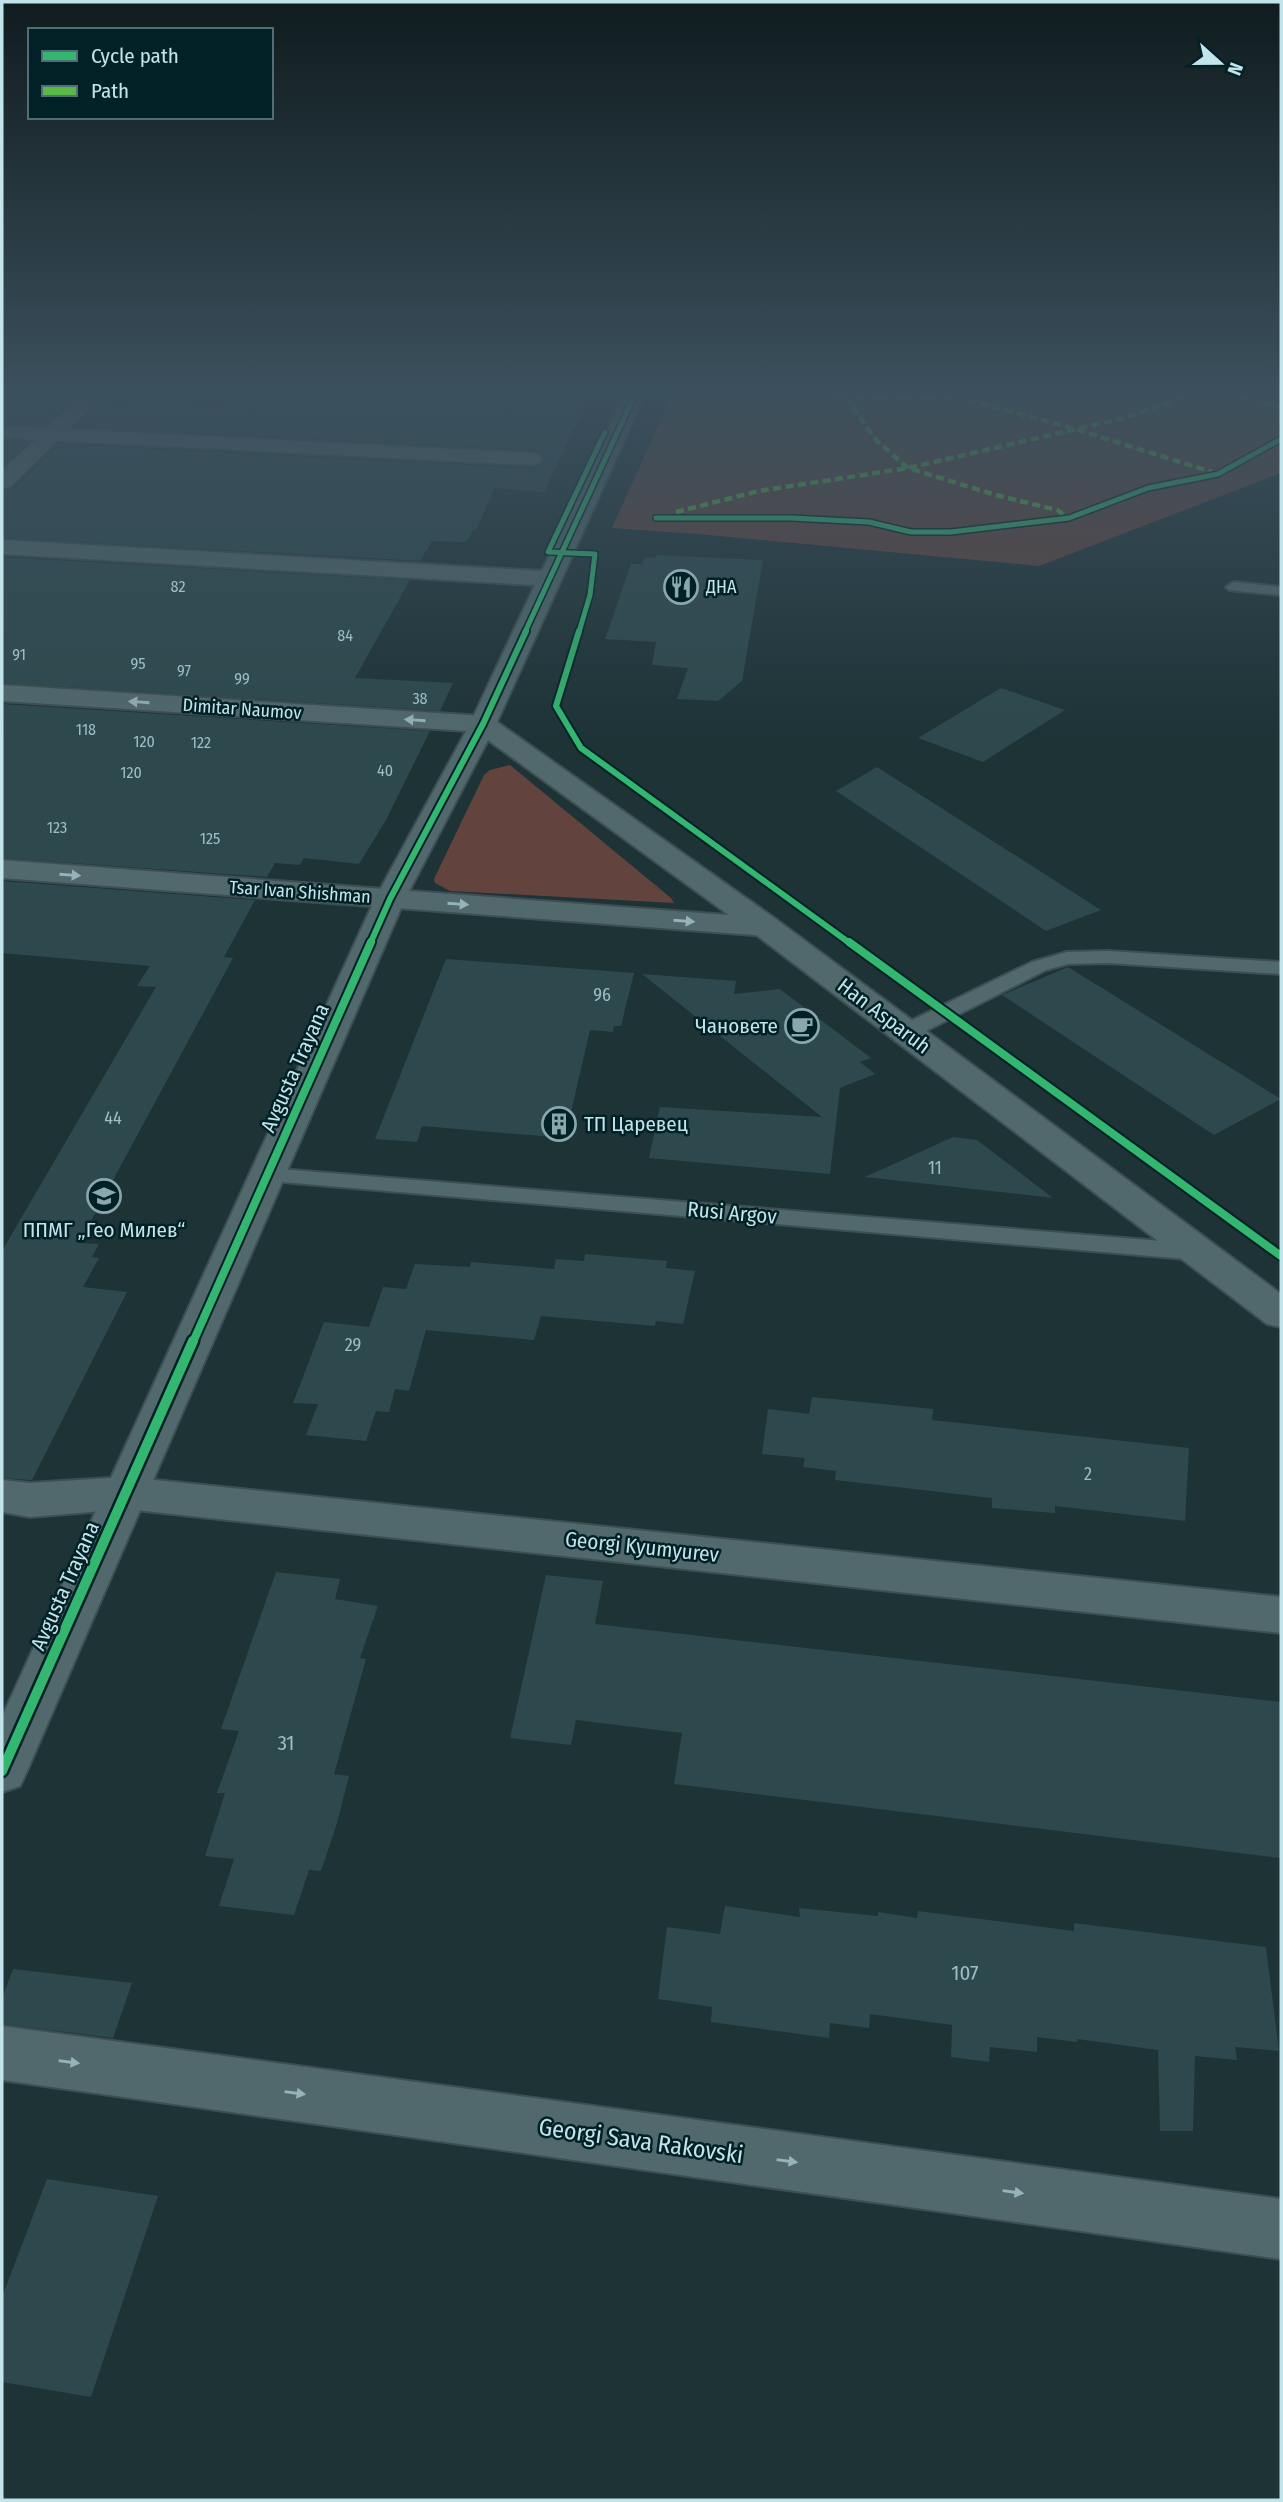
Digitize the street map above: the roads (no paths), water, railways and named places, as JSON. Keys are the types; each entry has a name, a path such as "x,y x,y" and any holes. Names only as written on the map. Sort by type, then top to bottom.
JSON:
{"street":[{"name":"Avgusta Trayana","path":"2,1771 390,899 483,724 585,505"},
{"path":"2,547 551,579"},
{"name":"Dimitar Naumov","path":"2,693 483,724"},
{"name":"Han Asparuh","path":"483,724 766,927 1281,1314"},
{"name":"Tsar Ivan Shishman","path":"2,869 766,927"},
{"name":"Georgi Kyumyurev","path":"2,1496 30,1500 126,1493 1281,1615"},
{"name":"Georgi Sava Rakovski","path":"2,2053 1281,2228"}],"lane":[{"path":"1234,587 1281,591"},
{"path":"906,1032 1040,965 1067,958 1108,957 1281,968"},
{"name":"Rusi Argov","path":"267,1175 1198,1252"}],"place":[{"name":"ДНА","path":"681,587"},
{"name":"Чановете","path":"802,1026"},
{"name":"ТП Царевец","path":"559,1124"},
{"name":"ППМГ „Гео Милев“","path":"104,1196"}]}
